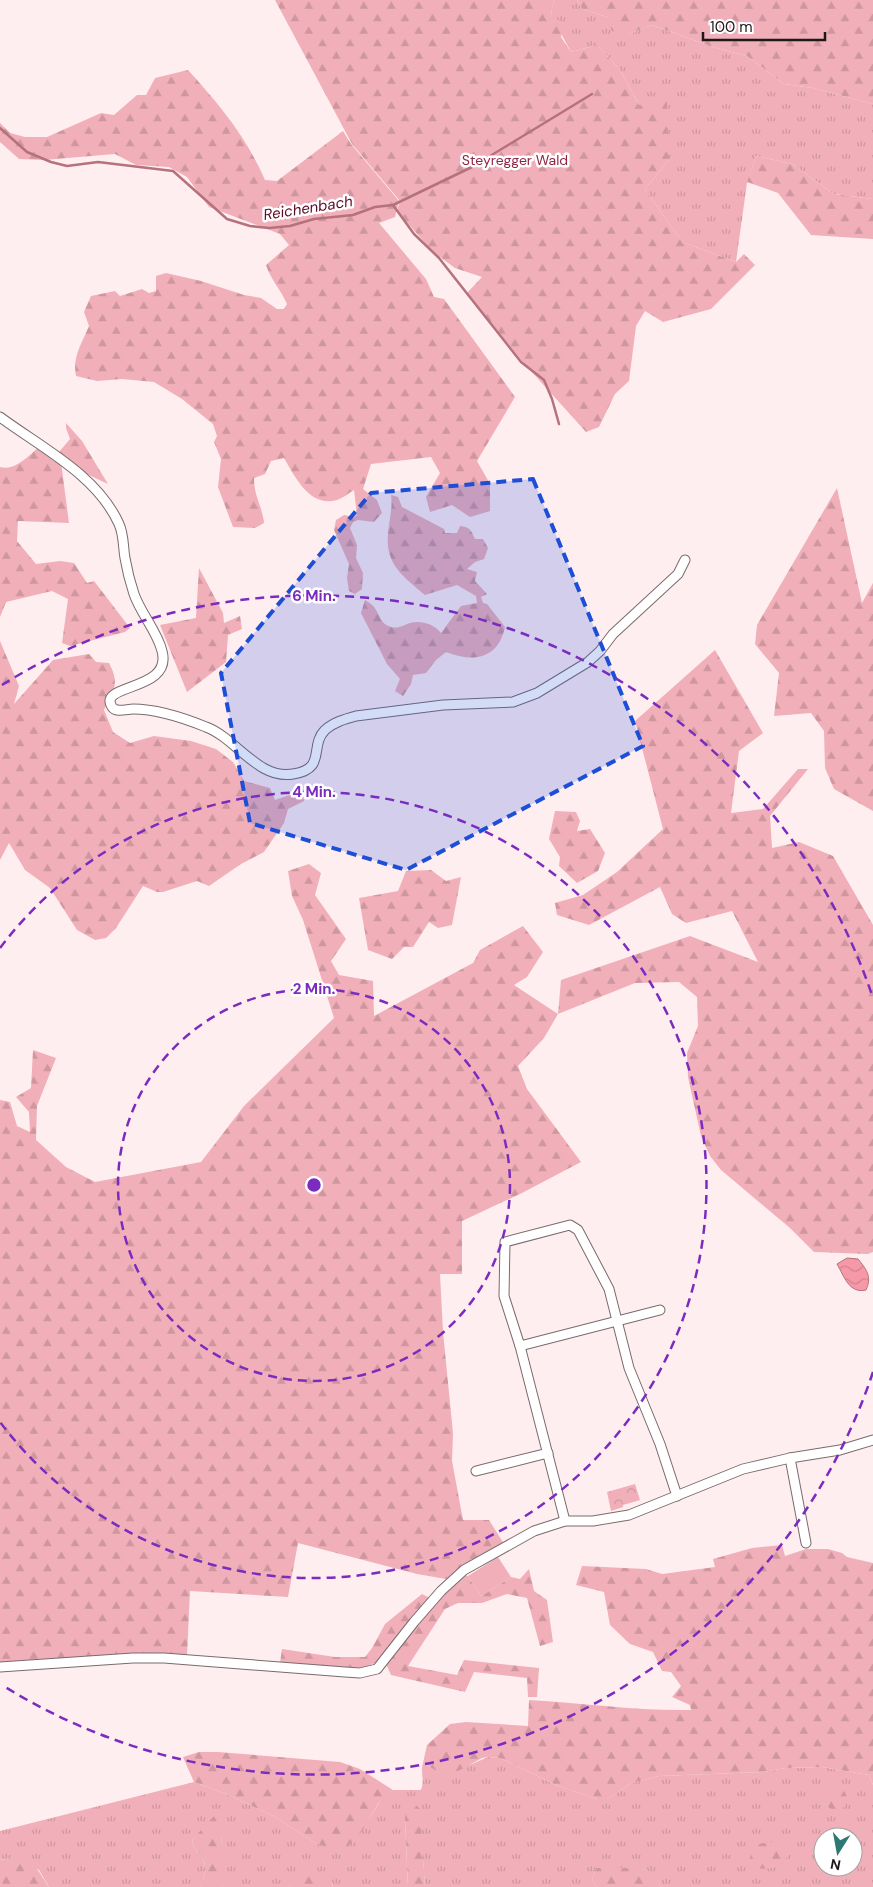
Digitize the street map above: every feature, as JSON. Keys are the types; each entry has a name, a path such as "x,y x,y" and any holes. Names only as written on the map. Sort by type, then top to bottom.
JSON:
{"street":[{"path":"0,417 85,480 103,498 120,526 130,582 145,618 155,633 164,658 161,670 156,676 116,693 112,697 110,702 115,710 133,709 160,713 208,727 231,741 257,764 279,774 292,775 309,768 316,761 322,734 333,724 356,716 443,704 512,702 537,693 575,671 594,656 613,634 678,574 685,560"},
{"path":"565,1521 520,1346 504,1293 505,1242 570,1225 578,1230 609,1289 629,1368 660,1444 677,1496"},
{"path":"520,1346 660,1310"},
{"path":"0,1667 133,1658 164,1658 360,1673 377,1669 396,1642 464,1570 534,1531 565,1521 593,1521 629,1515 743,1469 790,1458 840,1450 873,1440"},
{"path":"476,1471 548,1453"},
{"path":"790,1458 806,1544"}],"highlighted area":[{"path":"533,479 643,746 406,870 250,823 221,673 371,493"}],"green space":[{"name":"Steyregger Wald","path":"275,0 554,0 551,15 564,24 561,37 571,52 597,45 620,70 639,105 667,100 669,160 645,189 682,242 736,262 744,254 755,265 711,309 663,322 645,311 636,326 629,381 615,394 599,427 586,432 521,360 467,293 482,277 455,268 433,252 397,211 400,201 352,144"},
{"path":"554,0 577,0 582,9 607,17 629,34 652,25 713,47 747,56 784,84 813,88 873,104 873,199 834,194 792,164 756,156 747,183 736,262 682,242 645,189 669,160 620,70 597,45 571,52 551,15"},
{"path":"577,0 873,0 873,104 813,88 784,84 747,56 713,47 652,25 629,34 612,31 607,17 582,9"},
{"path":"188,70 211,96 241,136 265,180 277,181 343,131 351,144 399,201 395,217 379,223 426,279 434,297 444,299 515,397 477,461 490,484 490,511 470,517 452,505 430,512 426,497 440,473 431,457 371,464 363,489 377,500 382,513 374,522 358,520 353,522 350,528 357,545 356,558 363,573 362,589 355,594 349,591 347,578 349,564 334,530 336,520 344,515 354,517 357,515 354,490 337,500 327,501 319,499 311,495 298,482 284,458 271,461 265,474 254,478 255,491 264,523 255,528 233,527 218,487 221,459 214,442 217,436 213,424 182,399 154,382 122,379 97,381 76,376 75,363 89,326 84,312 91,296 115,291 120,296 142,289 149,293 156,291 156,276 166,273 261,298 277,309 284,309 287,304 266,265 289,245 280,234 209,207 187,177 169,167 136,165 115,154 44,160 19,159 0,142 0,123 10,133 25,137 47,137 101,113 114,115 137,95 146,95 155,78"},
{"path":"756,156 792,164 834,194 873,199 873,239 811,235 778,193 747,182"},
{"path":"66,423 82,441 108,484 61,462 69,523 18,521 17,541 36,564 60,561 74,563 87,583 94,581 130,628 125,632 70,646 62,643 68,599 52,591 6,602 0,617 0,467 5,468 16,465 38,448 48,454 53,461 61,460 59,452 70,439"},
{"path":"837,488 862,603 873,583 873,811 834,789 825,768 824,731 811,713 774,716 779,673 755,644 757,625"},
{"path":"391,495 398,497 402,507 444,529 445,533 457,533 460,526 463,526 470,530 475,539 483,539 488,548 484,559 475,562 467,569 477,572 475,581 487,594 481,597 483,603 487,604 505,627 502,638 491,652 483,656 466,657 446,652 436,660 426,673 413,675 411,684 403,696 395,691 400,679 387,664 361,613 365,600 373,606 387,626 396,628 414,622 423,622 435,627 441,633 461,606 477,603 476,596 457,585 425,595 403,576 393,562 388,545 392,505"},
{"path":"199,568 223,613 224,623 240,616 242,629 228,635 226,662 187,692 160,625 196,618"},
{"path":"0,641 19,686 14,704 53,660 89,654 96,662 109,663 114,676 113,692 104,710 113,732 130,743 154,736 191,741 216,749 233,762 244,781 270,788 275,800 302,791 304,801 288,809 284,823 264,852 241,864 209,886 197,881 163,892 157,892 143,886 116,928 106,938 95,940 77,930 50,888 25,870 9,843 0,860"},
{"path":"715,650 763,733 739,751 731,813 763,809 798,769 808,769 770,816 772,848 799,842 833,856 873,925 873,1252 868,1254 814,1252 790,1228 721,1170 710,1156 701,1136 688,1077 687,1053 698,1026 697,997 679,982 635,983 558,1014 561,980 690,936 758,962 732,911 686,923 672,914 660,887 589,925 557,915 555,903 583,895 617,872 663,829 635,721"},
{"path":"555,811 576,812 580,821 577,831 590,829 605,853 598,871 577,883 559,866 560,857 549,839"},
{"path":"309,864 321,873 315,895 346,939 331,961 339,975 373,981 374,1016 473,963 480,950 523,926 543,952 527,977 514,985 558,1014 544,1038 518,1066 527,1089 581,1162 522,1193 462,1221 462,1274 440,1274 443,1332 453,1433 452,1461 463,1520 489,1520 504,1544 486,1553 446,1579 417,1574 298,1543 288,1597 190,1591 187,1656 103,1656 0,1663 0,1100 10,1102 17,1126 30,1132 29,1112 16,1097 31,1088 33,1050 56,1058 37,1106 36,1140 66,1167 95,1182 201,1162 244,1106 334,1018 303,920 292,896 288,871"},
{"path":"431,870 446,881 461,877 452,925 438,928 429,922 413,947 404,947 392,959 368,950 359,898 398,891 406,871"},
{"path":"635,1484 640,1500 611,1511 607,1492"},
{"path":"782,1545 785,1556 806,1549 828,1549 842,1553 847,1557 873,1563 873,1785 869,1775 822,1767 786,1768 763,1772 659,1776 632,1783 607,1799 597,1799 556,1785 500,1758 482,1758 448,1774 438,1772 423,1763 427,1745 450,1724 466,1722 528,1726 529,1700 630,1708 691,1710 690,1705 672,1697 681,1686 671,1672 662,1671 653,1652 630,1644 610,1625 604,1592 576,1585 582,1566 646,1569 662,1574 715,1567 713,1559 752,1548"},
{"path":"498,1557 511,1577 481,1596 468,1576"},
{"path":"529,1569 534,1591 547,1600 553,1642 540,1646 527,1598 507,1594 482,1603 458,1603 445,1609 408,1666 457,1675 464,1660 539,1668 537,1697 528,1697 527,1678 474,1672 465,1692 391,1675 386,1664 377,1662 363,1668 280,1663 282,1649 335,1657 365,1657 385,1624 422,1594 436,1601 462,1575 468,1576 481,1596 511,1577 520,1579"},
{"path":"199,1752 340,1762 360,1769 393,1790 378,1804 360,1834 343,1850 317,1844 273,1816 229,1795 194,1782 183,1757"},
{"path":"488,1757 500,1758 556,1785 597,1799 607,1799 632,1783 659,1776 763,1772 786,1768 822,1767 869,1775 873,1785 873,1887 661,1887 653,1873 642,1868 596,1868 592,1880 597,1887 425,1887 423,1859 405,1818 408,1887 333,1887 332,1882 291,1883 289,1887 223,1887 219,1868 222,1835 199,1833 192,1840 195,1848 203,1858 205,1866 201,1887 49,1887 39,1870 11,1858 0,1860 0,1831 194,1782 229,1795 273,1816 317,1844 360,1833 384,1795 393,1790 421,1790 423,1763 438,1772 472,1764"},
{"path":"836,1788 844,1791 847,1799 844,1807 836,1810 828,1807 825,1799 828,1791"},
{"path":"415,1804 420,1809 425,1887 408,1887 405,1818 406,1811"},
{"path":"214,1816 220,1821 222,1835 220,1868 223,1887 201,1887 205,1866 203,1858 194,1848 192,1840"},
{"path":"779,1842 787,1847 788,1856 774,1867 766,1869 755,1868 750,1859 751,1851 759,1844"},
{"path":"11,1858 30,1862 38,1870 49,1887 0,1887 0,1860"},
{"path":"596,1868 642,1868 654,1873 661,1887 597,1887 592,1880"},
{"path":"313,1869 326,1875 333,1887 289,1887 298,1875"}],"water":[{"path":"847,1258 858,1259 866,1270 869,1281 866,1290 860,1291 851,1287 845,1279 837,1264"}],"waterway":[{"name":"Reichenbach","path":"0,128 27,152 51,162 67,166 98,162 173,171 227,219 250,226 269,228 290,226 314,219 353,215 375,207 393,205 472,167 592,94"},
{"path":"393,205 414,234 439,258 521,362 544,380 559,424"}]}
